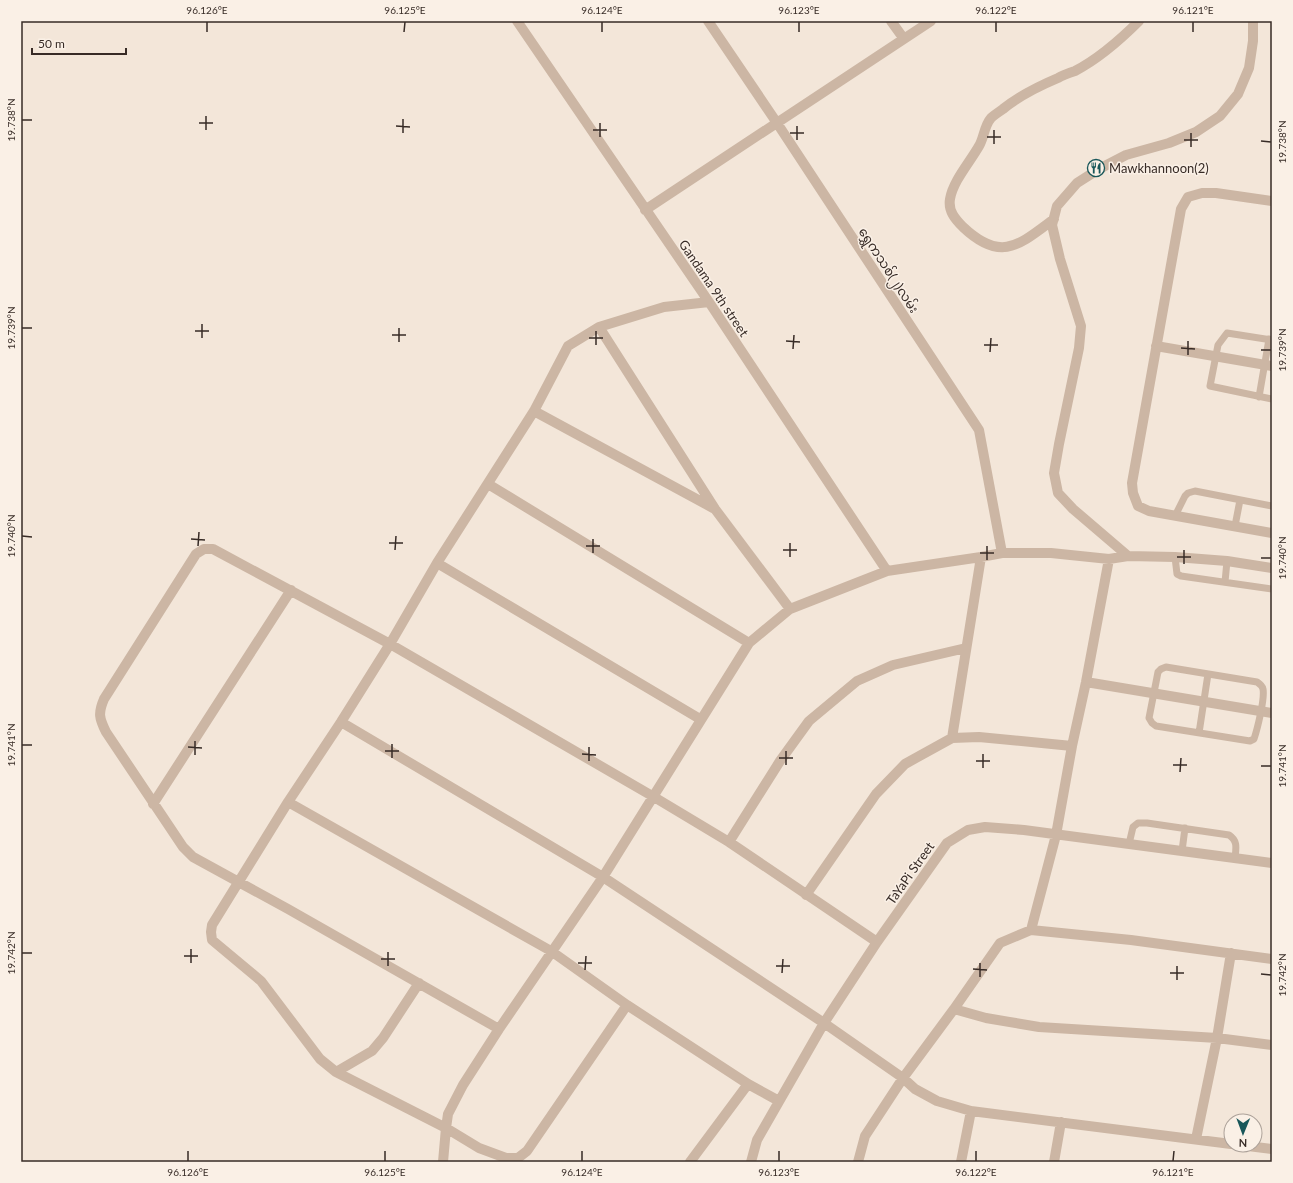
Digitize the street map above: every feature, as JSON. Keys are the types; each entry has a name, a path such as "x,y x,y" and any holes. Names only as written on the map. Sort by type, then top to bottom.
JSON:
{"street":[{"name":"Gandama 9th street","path":"517,21 709,302 887,571"},
{"name":"ရွှေကသစ်(၂)လမ်း","path":"708,21 979,430 1002,553"},
{"path":"891,21 904,39"},
{"path":"645,210 931,21"},
{"path":"1054,219 1022,243 999,248 980,242 954,219 950,208 950,198 958,180 982,142 985,130 991,119 1013,101 1056,78 1075,71 1095,58 1129,31 1139,21"},
{"path":"1128,556 1073,509 1058,493 1055,480 1054,473 1079,348 1081,326 1060,259 1052,225 1058,206 1077,183 1098,169 1126,155 1169,143 1196,132 1220,116 1238,94 1249,68 1253,40 1253,21"},
{"path":"1272,201 1216,192 1202,193 1188,197 1181,209 1132,483 1133,493 1138,506 1149,511 1272,532"},
{"path":"627,1005 526,1150 518,1158 506,1158 479,1148 446,1128 336,1072 320,1059 261,981 212,940 210,932 212,925 288,802 341,722 390,644 437,563 534,411 568,346 599,327 664,307 709,302"},
{"path":"599,327 715,509 790,609"},
{"path":"1156,346 1269,366"},
{"path":"534,411 715,509"},
{"path":"488,484 749,643"},
{"path":"499,1029 193,857 183,847 153,804 106,732 101,721 99,710 104,698 196,554 204,549 214,549 390,644 729,842 877,942"},
{"path":"443,1162 448,1114 463,1085 499,1029 603,877 654,797 700,719 749,643 790,609 887,571 1002,553 1051,554 1109,559 1128,556 1175,557 1227,561 1272,568"},
{"path":"952,738 981,557"},
{"path":"1031,930 1056,835 1109,559"},
{"path":"437,563 700,719"},
{"path":"153,804 291,590"},
{"path":"729,842 780,760 809,721 851,686 893,666 966,648"},
{"path":"1086,682 1272,713"},
{"path":"341,722 603,877 824,1023 903,1078 916,1089 937,1101 971,1111 1223,1143"},
{"path":"806,895 876,794 905,764 952,738 979,737 1072,746"},
{"path":"288,802 551,952 627,1005 748,1084 779,1101"},
{"name":"TaYaPi Street","path":"751,1162 757,1140 824,1023 877,942 947,843 968,830 984,827 1024,830 1272,863"},
{"path":"858,1162 865,1136 903,1078 1000,943 1031,930 1131,940 1272,959"},
{"path":"1196,1139 1217,1038 1231,953"},
{"path":"336,1072 372,1051 383,1038 419,983"},
{"path":"954,1009 986,1018 1039,1027 1217,1038 1272,1045"},
{"path":"690,1162 748,1084"},
{"path":"961,1162 971,1111"},
{"path":"1054,1162 1061,1122"}],"lane":[{"path":"1259,396 1269,366 1271,339 1227,333 1218,345 1210,386 1272,399"},
{"path":"1176,516 1185,496 1188,493 1195,491 1272,506"},
{"path":"1235,526 1240,500"},
{"path":"1175,557 1177,574 1181,576 1272,589"},
{"path":"1225,582 1227,561"},
{"path":"1166,667 1257,682 1262,685 1263,690 1254,739 1250,741 1156,726 1149,718 1153,693 1158,672 1166,667"},
{"path":"1199,733 1208,674"},
{"path":"1128,844 1133,827 1138,823 1147,822 1229,835 1234,838 1236,844 1235,858"},
{"path":"1182,851 1185,828"}],"place":[{"name":"Mawkhannoon(2)","path":"1096,168"}]}
